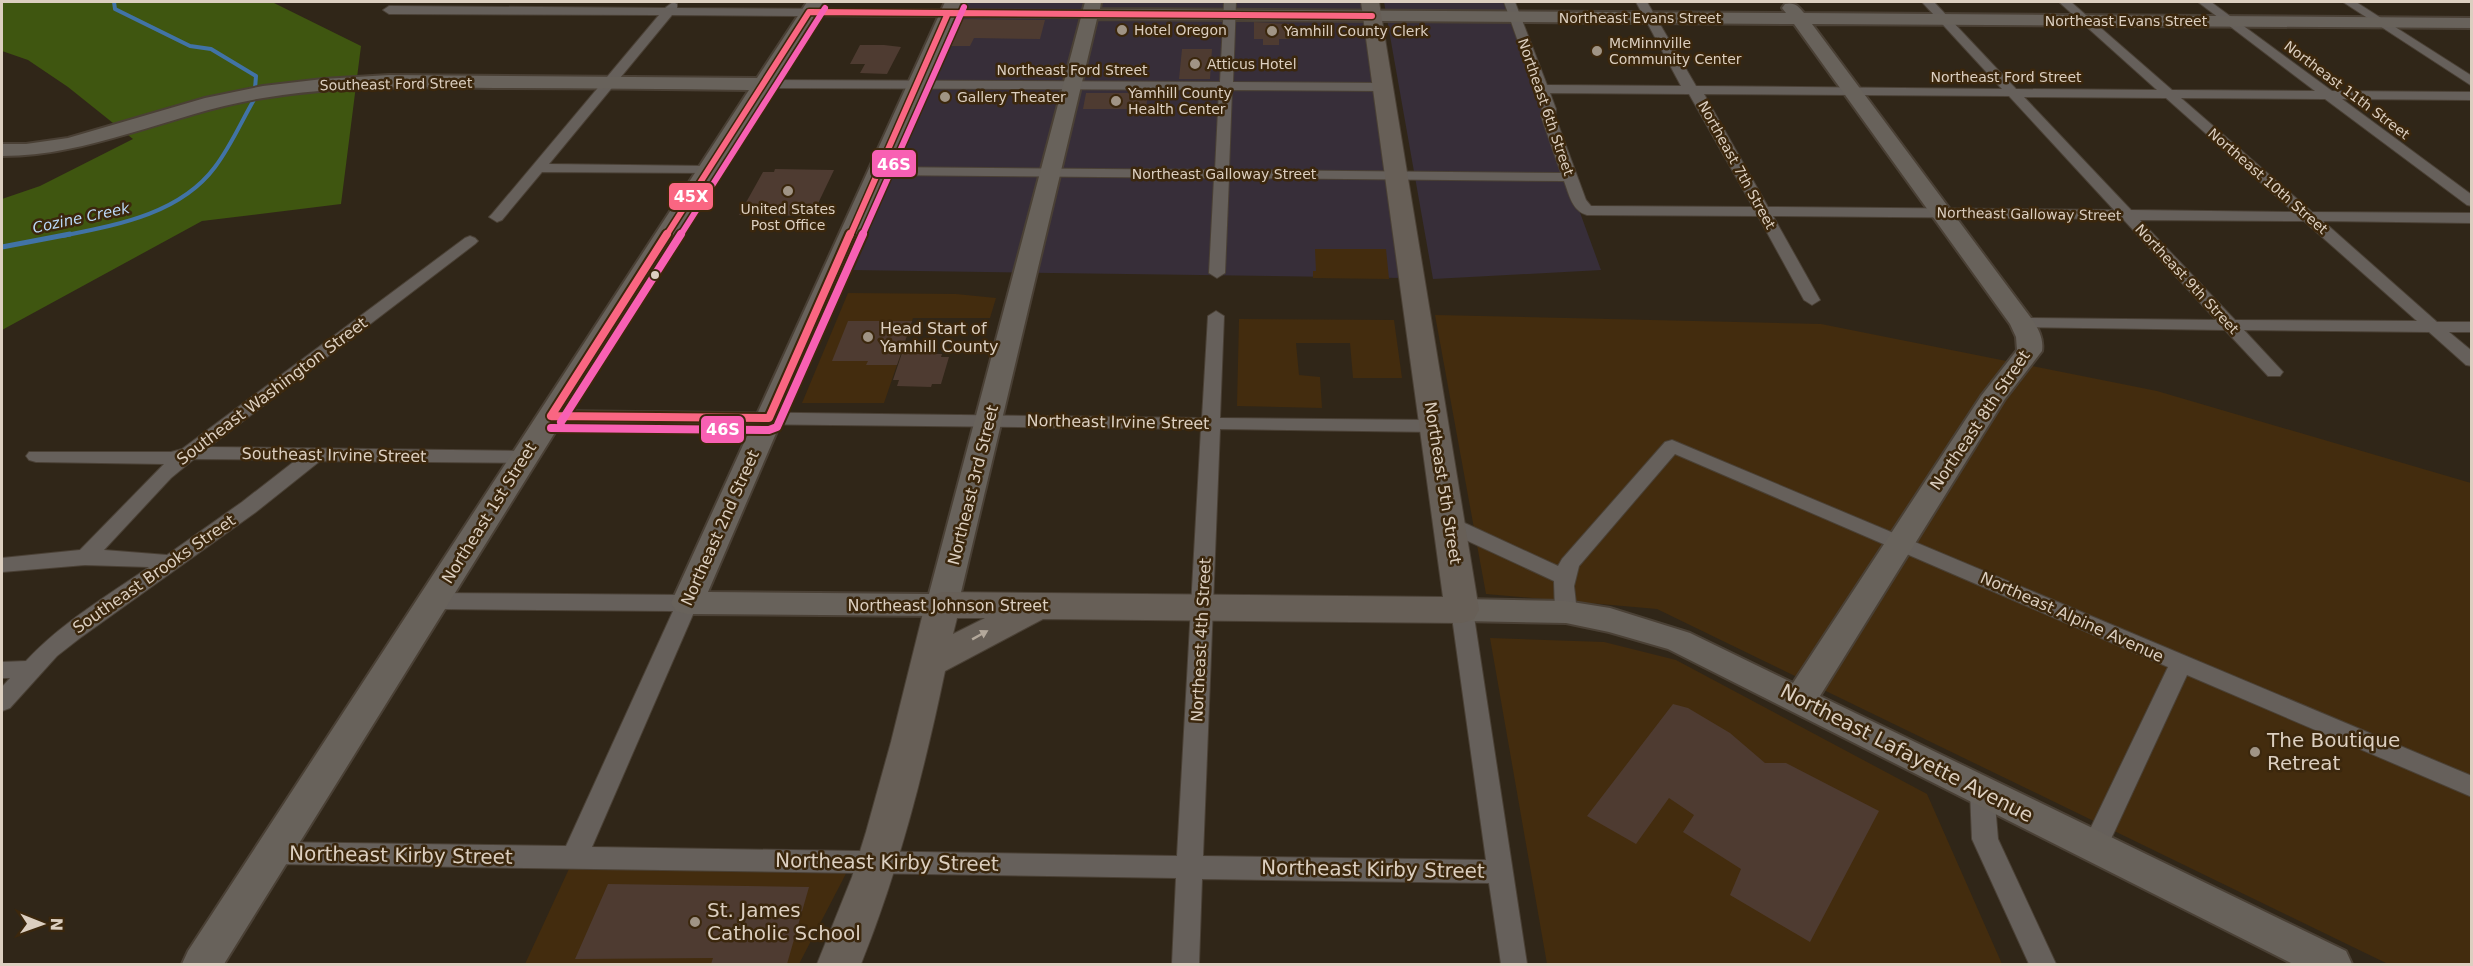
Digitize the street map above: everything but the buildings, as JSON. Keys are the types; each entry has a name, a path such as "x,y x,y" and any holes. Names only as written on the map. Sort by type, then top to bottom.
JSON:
{"main road":[{"name":"Northeast 5th Street","path":"1371,9 1462,610"},
{"name":"Northeast Johnson Street","path":"942,605 1462,610"},
{"name":"Northeast 3rd Street","path":"839,964 878,862 899,789 942,605"},
{"path":"929,663 1038,606"}],"street":[{"path":"531,11 541,2"},
{"name":"Northeast 7th Street","path":"1642,2 1687,85 1699,97 1812,300"},
{"name":"Northeast 8th Street","path":"1786,2 2029,334 2029,351 1994,396 1800,700"},
{"name":"Northeast 9th Street","path":"1928,2 2274,372"},
{"name":"Northeast 10th Street","path":"2065,2 2472,361"},
{"name":"Northeast 11th Street","path":"2204,2 2472,202"},
{"path":"2349,2 2472,82"},
{"path":"496,217 672,7"},
{"name":"Northeast Evans Street","path":"388,10 531,11 672,7 1512,9 1651,18 2472,24"},
{"name":"Northeast 1st Street","path":"202,964 812,7"},
{"name":"Northeast 2nd Street","path":"574,858 951,7"},
{"name":"Northeast 3rd Street","path":"942,605 1092,8"},
{"path":"1217,273 1230,8"},
{"name":"Northeast 6th Street","path":"1512,9 1579,202 1587,210"},
{"name":"Southeast Ford Street","path":"2,150 37,149 70,144 205,104 263,92 323,84 389,81 762,84"},
{"name":"Northeast Ford Street","path":"762,84 1383,87"},
{"name":"Northeast Ford Street","path":"1541,89 2472,96"},
{"path":"536,168 707,170"},
{"name":"Northeast Galloway Street","path":"879,171 1570,177"},
{"name":"Northeast Galloway Street","path":"1587,210 2472,218"},
{"name":"Southeast Washington Street","path":"87,556 164,474 189,453 470,241"},
{"name":"Northeast 4th Street","path":"1185,964 1216,316"},
{"path":"2022,322 2472,327"},
{"name":"Northeast Irvine Street","path":"551,416 1434,426"},
{"name":"Northeast Alpine Avenue","path":"1565,578 1569,564 1672,446 2472,788"},
{"name":"Southeast Irvine Street","path":"36,456 172,458 189,453 524,457"},
{"name":"Southeast Brooks Street","path":"2,702 30,669 72,632 287,479 315,454"},
{"path":"1449,524 1565,578 1563,586 1566,612"},
{"path":"2,565 87,556 124,556 169,562"},
{"name":"Northeast Johnson Street","path":"434,601 942,605"},
{"name":"Northeast Lafayette Avenue","path":"1462,610 1566,612 1619,622 1679,641 2332,964"},
{"name":"Northeast 5th Street","path":"1462,610 1514,964"},
{"path":"2095,846 2181,664"},
{"path":"2,670 30,669"},
{"path":"1982,792 1985,840 2043,964"},
{"name":"Northeast Kirby Street","path":"273,853 1190,865 1501,872"}],"shaded area":[{"path":"967,2 1362,2 1402,278 850,270"},
{"path":"1384,2 1503,2 1601,270 1433,279"},
{"path":"1315,249 1386,249 1389,279 1313,278 1313,271 1316,271"},
{"name":"Head Start of Yamhill County","path":"848,293 956,294 996,298 990,318 913,318 884,403 802,403"},
{"path":"1435,315 1821,324 2157,391 2471,483 2471,964 2388,964 1657,609 1486,594"},
{"path":"1239,319 1394,320 1402,378 1353,378 1350,343 1296,343 1299,375 1320,377 1322,408 1237,406"},
{"path":"1490,638 1604,642 1676,660 1927,794 2002,964 1547,964"},
{"path":"574,858 852,862 799,964 525,964"}],"green space":[{"path":"2,2 272,2 361,46 341,204 202,221 2,330 2,199 40,186 133,139 68,87 28,60 2,51"}],"waterway":[{"name":"Cozine Creek","path":"114,2 115,9 190,46 211,49 256,76 255,89"},
{"name":"Cozine Creek","path":"62,236 125,222 166,207 184,196 201,183 221,159 255,98"},
{"name":"Cozine Creek","path":"2,247 70,234"}],"transit line":[{"name":"46S","path":"551,428 769,430 777,427 964,7"},
{"name":"46S","path":"561,422 825,8"},
{"name":"45X","path":"551,416 809,12 1372,16"},
{"name":"45X","path":"551,416 769,418 948,13"}],"place":[{"name":"Hotel Oregon","path":"1122,30"},
{"name":"Yamhill County Clerk","path":"1272,31"},
{"name":"McMinnville Community Center","path":"1597,51"},
{"name":"Atticus Hotel","path":"1195,64"},
{"name":"Gallery Theater","path":"945,97"},
{"name":"Yamhill County Health Center","path":"1116,101"},
{"name":"United States Post Office","path":"788,191"},
{"name":"Head Start of Yamhill County","path":"868,337"},
{"name":"The Boutique Retreat","path":"2255,752"},
{"name":"St. James Catholic School","path":"695,922"}]}
